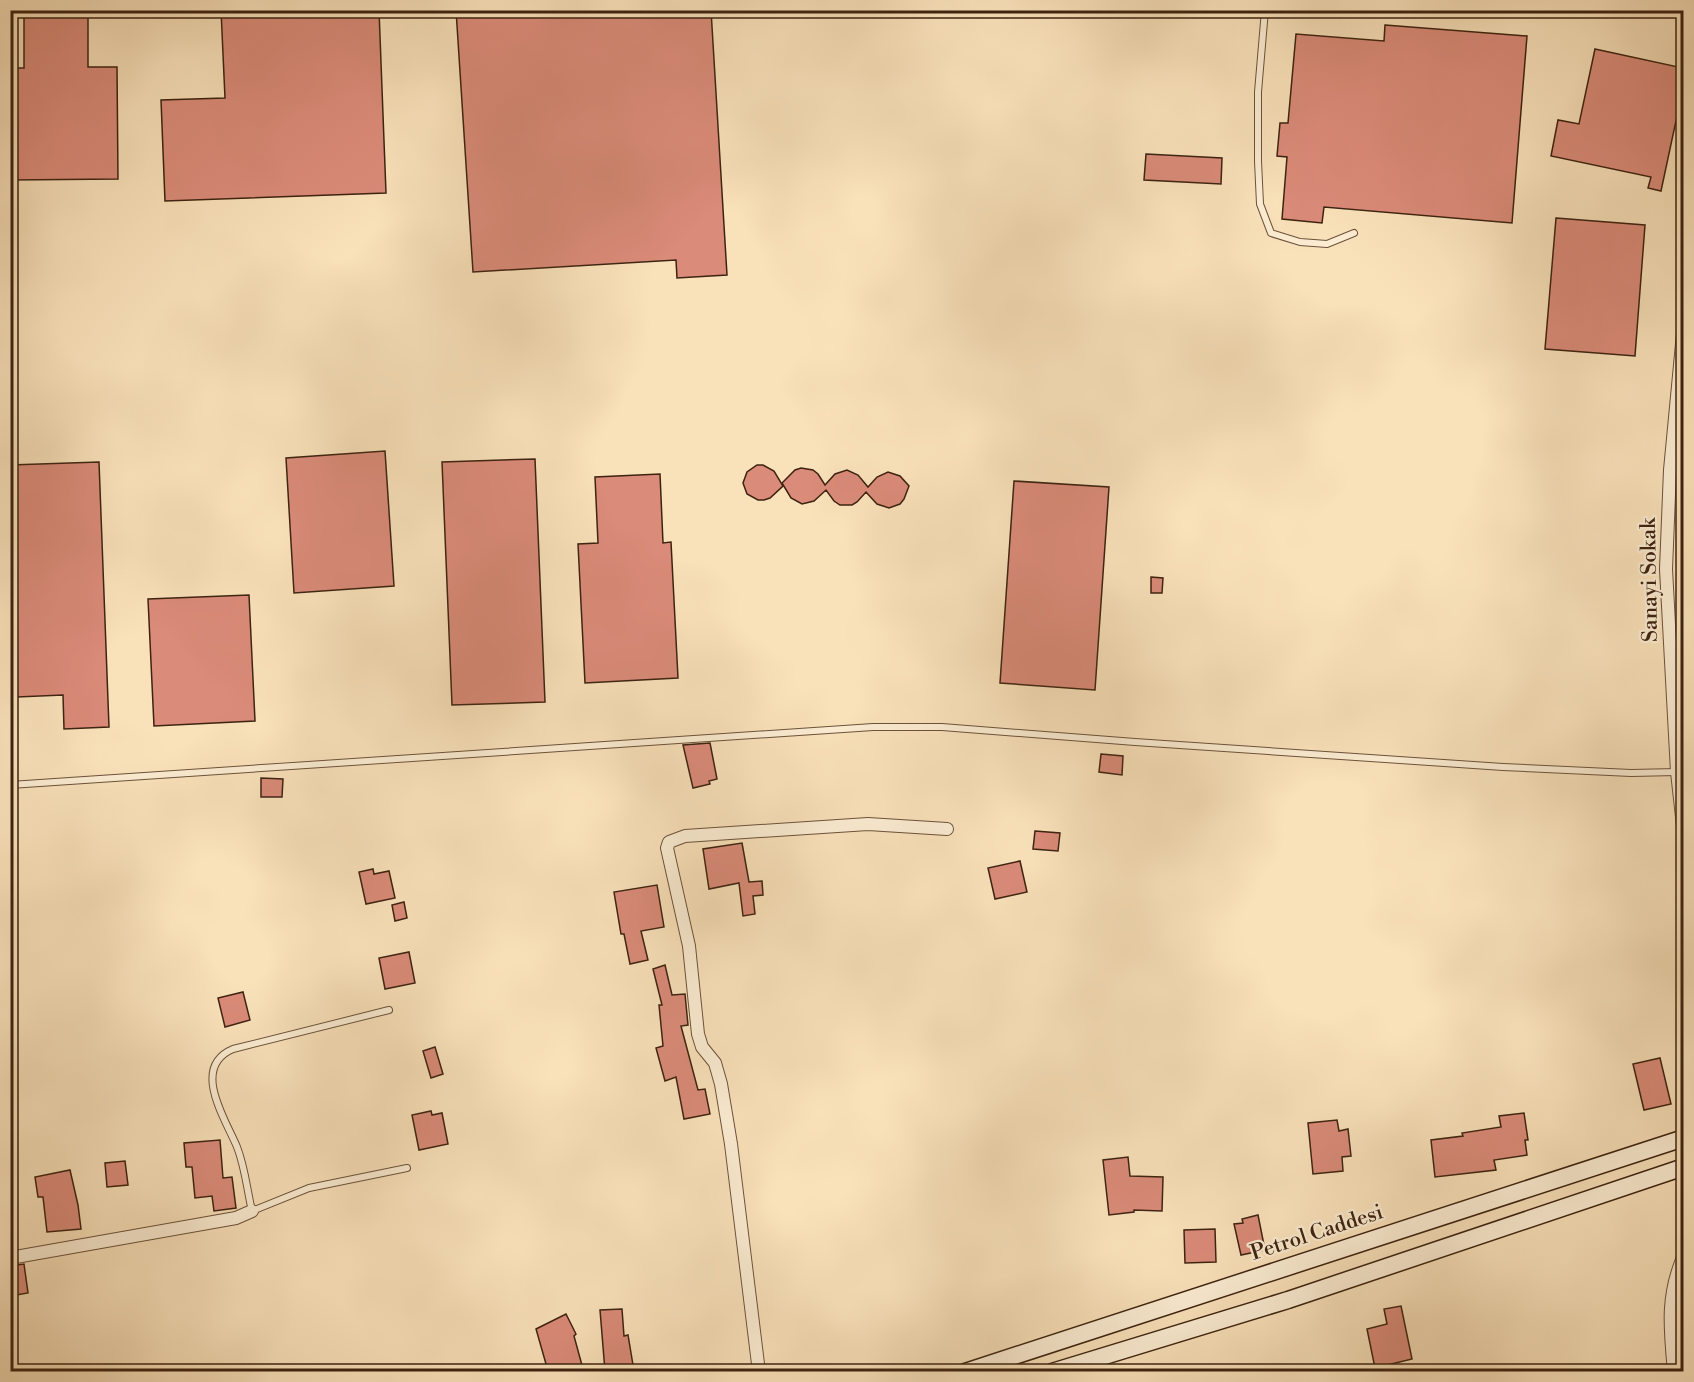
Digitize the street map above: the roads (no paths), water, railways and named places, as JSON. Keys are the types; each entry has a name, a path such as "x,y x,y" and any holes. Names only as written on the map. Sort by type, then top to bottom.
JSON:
{"main road":[{"name":"Petrol Caddesi","path":"965,1371 1683,1138"},
{"path":"1052,1371 1288,1300 1683,1167"}],"street":[{"name":"Sanayi Sokak","path":"1683,324 1682,374 1670,470 1666,569 1677,772 1683,836"},
{"path":"759,1371 723,1094 715,1063 702,1047 698,1034 689,946 667,848 669,842 685,836 868,824 947,829"},
{"path":"10,1258 236,1218 252,1211"},
{"path":"1674,1371 1670,1298 1683,1255"}],"lane":[{"path":"1265,10 1258,92 1258,160 1260,204 1271,233 1300,242 1327,244 1354,233"},
{"path":"10,785 873,727 942,726 1135,742 1503,767 1631,773 1677,772"},
{"path":"389,1010 224,1053 219,1058 213,1072 214,1088 219,1109 242,1164 252,1211 309,1188 407,1168"}]}
